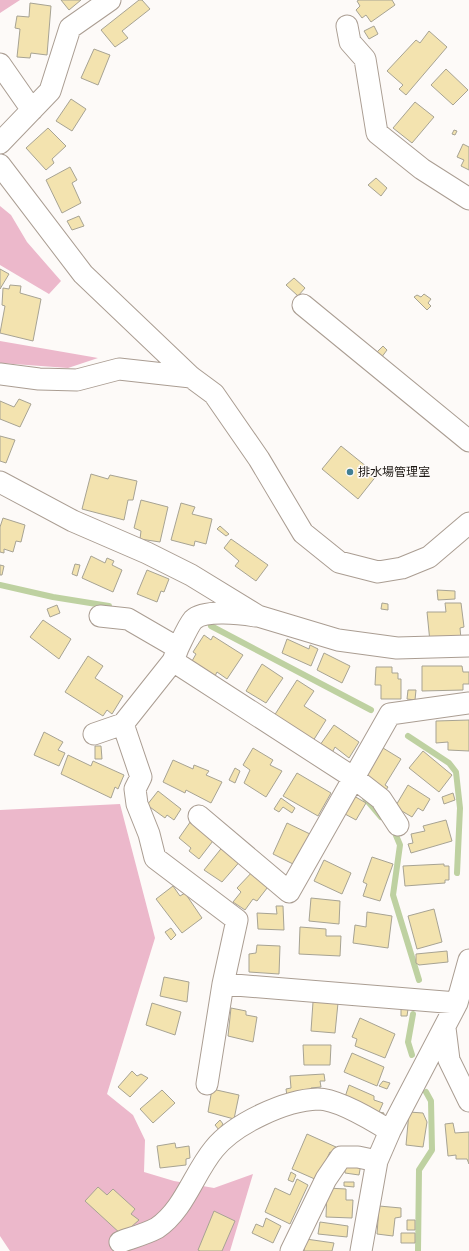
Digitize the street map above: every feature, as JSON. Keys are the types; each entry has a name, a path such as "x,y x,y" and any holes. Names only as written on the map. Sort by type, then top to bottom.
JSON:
{"street":[{"path":"0,143 50,91 70,28 110,0"},
{"path":"347,26 350,42 365,59 377,133 422,169 469,199"},
{"path":"0,64 32,110"},
{"path":"0,165 83,274 191,377 214,394 260,459 303,533 339,562 378,572 402,568 429,557 469,523"},
{"path":"303,305 469,441"},
{"path":"0,374 39,379 77,380 119,369 191,377"},
{"path":"0,482 73,521 147,553 191,575 258,616"},
{"path":"94,734 123,724 175,654 194,620 204,615 235,613 258,616 338,640 398,648 469,646"},
{"path":"100,616 128,619 175,654 354,778 381,799 398,825"},
{"path":"199,816 289,892 390,714 469,703"},
{"path":"123,724 140,777 135,789 137,804 149,834 155,858 237,920 223,984 207,1084"},
{"path":"361,1251 377,1161 390,1131 457,1003 469,960"},
{"path":"223,984 457,1003"},
{"path":"445,1028 449,1060 469,1101"},
{"path":"120,1242 157,1228 185,1197 197,1174 214,1149 233,1131 263,1114 291,1104 319,1099 364,1116 390,1131"},
{"path":"291,1251 326,1179 341,1157 358,1157 377,1161"}],"shaded area":[{"path":"0,0 20,0 0,13"},
{"path":"0,206 11,215 27,242 61,281 49,294 0,265"},
{"path":"0,341 98,358 68,368 0,363"},
{"path":"120,804 155,938 107,1094 133,1115 145,1140 144,1172 174,1181 214,1188 253,1174 230,1251 10,1251 0,1236 0,810"}],"building":[{"path":"61,0 81,0 69,10"},
{"path":"139,0 142,0 150,9 122,31 128,38 115,47 101,30"},
{"path":"392,0 395,5 371,22 366,15 362,18 356,10 360,6 357,1"},
{"path":"30,3 51,6 47,55 31,53 30,58 17,57 20,29 15,28 17,16 29,17"},
{"path":"374,26 378,34 369,39 364,31"},
{"path":"429,31 447,47 406,95 399,89 403,85 387,71 416,40 420,43"},
{"path":"94,49 110,55 98,85 81,78"},
{"path":"446,69 468,90 453,105 431,85"},
{"path":"71,99 86,109 72,131 56,121"},
{"path":"415,102 434,117 412,143 393,128"},
{"path":"48,128 66,146 52,159 54,163 46,170 26,148"},
{"path":"454,130 457,131 455,135 452,134"},
{"path":"463,144 469,147 469,170 461,166 464,160 457,157"},
{"path":"70,167 77,180 72,183 81,203 62,213 46,180"},
{"path":"376,178 387,188 381,196 368,185"},
{"path":"79,216 84,226 72,230 67,221"},
{"path":"0,269 9,274 0,289"},
{"path":"294,278 305,288 298,296 286,285"},
{"path":"10,285 21,286 20,293 41,299 33,341 0,333 5,306 2,305 3,288 9,289"},
{"path":"424,294 431,299 428,303 431,306 427,310 414,297 417,295 421,297"},
{"path":"383,346 387,350 381,358 375,354"},
{"path":"19,399 31,404 20,427 0,419 0,401 14,407"},
{"path":"0,436 15,440 6,463 0,461"},
{"name":"排水場管理室","path":"341,446 377,475 358,499 322,469"},
{"path":"91,474 108,479 110,475 137,481 133,500 128,500 124,520 82,509"},
{"path":"141,500 168,507 160,542 140,539 141,531 134,528"},
{"path":"181,503 195,507 192,514 212,519 206,544 195,541 194,546 171,540"},
{"path":"3,518 25,525 21,542 16,541 13,552 4,549 4,553 0,552 0,527"},
{"path":"220,526 229,534 226,536 217,529"},
{"path":"231,539 268,565 256,581 235,566 239,561 224,548"},
{"path":"91,556 105,563 107,558 114,561 112,565 122,570 113,592 82,578"},
{"path":"75,564 80,565 77,576 72,574"},
{"path":"0,565 4,566 2,575 0,575"},
{"path":"147,570 169,579 164,592 161,591 157,602 137,594"},
{"path":"437,590 455,591 455,599 438,600"},
{"path":"382,603 388,604 388,610 381,609"},
{"path":"445,603 461,603 464,627 460,628 461,639 430,642 427,612 446,612"},
{"path":"57,605 60,613 50,617 47,609"},
{"path":"43,620 71,639 59,659 30,637"},
{"path":"204,635 211,640 213,636 243,655 227,679 217,672 215,676 192,661 196,654 193,652"},
{"path":"287,639 309,649 310,645 318,649 311,666 282,653"},
{"path":"324,653 350,666 342,683 317,670"},
{"path":"88,656 103,666 95,678 123,696 112,714 107,710 103,716 65,692"},
{"path":"262,664 283,678 266,703 246,691"},
{"path":"422,666 462,666 463,672 469,672 469,684 463,684 463,690 422,691"},
{"path":"376,667 392,667 392,673 398,673 398,679 401,679 401,699 381,699 381,685 375,685"},
{"path":"297,680 314,691 304,706 326,720 313,741 274,716"},
{"path":"408,690 416,690 415,700 407,699"},
{"path":"469,720 469,751 448,750 448,742 436,743 436,721"},
{"path":"334,725 359,742 349,758 335,747 332,753 320,745"},
{"path":"44,732 63,742 58,750 65,753 59,766 34,755"},
{"path":"95,746 101,746 102,759 95,759"},
{"path":"253,748 273,760 270,765 282,771 266,797 244,783 250,770 243,765"},
{"path":"383,748 401,759 385,785 388,787 384,793 367,776"},
{"path":"423,751 452,775 439,792 409,768"},
{"path":"68,755 91,766 93,761 124,775 118,789 115,787 111,798 61,774"},
{"path":"173,760 193,769 194,765 209,771 206,775 222,782 211,803 186,790 185,793 163,782"},
{"path":"235,768 240,771 235,783 229,780"},
{"path":"297,773 331,793 318,816 283,796"},
{"path":"408,785 430,799 423,811 418,808 412,817 395,807"},
{"path":"158,791 181,809 174,820 167,815 165,818 147,805"},
{"path":"453,793 455,800 444,804 442,797"},
{"path":"354,796 366,803 356,820 345,814"},
{"path":"281,798 295,808 292,813 283,807 279,812 274,809"},
{"path":"193,818 216,837 199,859 189,851 191,848 179,838"},
{"path":"446,820 452,841 411,853 408,844 413,843 411,834 425,831 423,826"},
{"path":"287,823 310,834 295,865 273,854"},
{"path":"224,845 242,859 222,882 204,870"},
{"path":"372,857 393,864 380,901 363,896 367,884 363,882"},
{"path":"324,860 351,873 342,894 314,881"},
{"path":"444,864 444,866 449,866 449,880 445,880 445,883 405,886 403,866"},
{"path":"255,869 271,883 257,901 253,899 245,910 233,902 241,892 237,888"},
{"path":"173,886 180,896 185,893 202,918 182,933 156,899"},
{"path":"311,898 340,901 339,924 309,921"},
{"path":"276,906 283,906 284,930 258,929 257,913 277,914"},
{"path":"434,909 442,942 417,949 408,916"},
{"path":"367,912 392,916 388,948 353,943 355,925 366,927"},
{"path":"300,927 326,929 326,936 341,936 340,956 299,954"},
{"path":"171,928 176,935 171,940 165,932"},
{"path":"257,945 280,946 279,974 249,972 249,954 256,953"},
{"path":"447,951 448,962 419,965 416,963 416,954"},
{"path":"164,977 189,982 187,1002 160,996"},
{"path":"313,1002 338,1003 335,1033 311,1031"},
{"path":"152,1003 181,1012 175,1035 146,1025"},
{"path":"231,1008 246,1011 246,1015 257,1017 253,1042 228,1036"},
{"path":"401,1009 408,1009 407,1016 401,1016"},
{"path":"360,1018 395,1034 385,1058 355,1046 357,1039 352,1037"},
{"path":"303,1045 331,1045 330,1065 304,1065"},
{"path":"352,1053 384,1067 377,1086 344,1072"},
{"path":"132,1071 137,1076 141,1074 148,1078 130,1097 118,1087"},
{"path":"324,1074 325,1081 320,1081 321,1087 311,1088 311,1095 287,1096 286,1089 291,1088 290,1076"},
{"path":"383,1081 390,1083 387,1089 379,1086"},
{"path":"349,1085 374,1096 374,1100 383,1103 379,1112 384,1113 383,1117 344,1100"},
{"path":"212,1089 239,1095 234,1119 208,1112"},
{"path":"162,1090 175,1103 153,1123 140,1109"},
{"path":"409,1112 423,1113 427,1122 423,1147 406,1145"},
{"path":"220,1120 223,1124 219,1130 215,1125"},
{"path":"453,1123 455,1133 469,1132 469,1164 467,1159 456,1159 456,1155 448,1156 445,1124"},
{"path":"307,1134 336,1147 333,1153 330,1152 317,1180 292,1169"},
{"path":"175,1143 176,1148 189,1146 190,1158 186,1159 186,1165 160,1168 157,1146"},
{"path":"345,1163 361,1164 359,1175 345,1173"},
{"path":"291,1172 296,1175 293,1182 288,1180"},
{"path":"297,1179 308,1185 290,1224 265,1212 275,1188 290,1195"},
{"path":"344,1182 354,1182 354,1187 344,1186"},
{"path":"98,1187 107,1195 113,1189 135,1209 131,1214 139,1220 122,1235 85,1201"},
{"path":"327,1188 346,1189 346,1200 353,1200 352,1218 326,1217"},
{"path":"379,1206 401,1208 401,1217 395,1218 393,1236 377,1234"},
{"path":"214,1211 235,1221 222,1251 200,1251 198,1250"},
{"path":"266,1218 281,1226 273,1243 252,1233 256,1224 263,1227"},
{"path":"407,1220 415,1220 415,1230 407,1230"},
{"path":"320,1222 348,1226 347,1237 318,1234"},
{"path":"401,1233 415,1233 415,1243 401,1243"},
{"path":"306,1239 334,1243 332,1251 304,1251"}],"waterway":[{"path":"0,585 53,597 109,606"},
{"path":"211,626 371,710"},
{"path":"408,736 449,763 456,772 460,808 457,873"},
{"path":"365,798 381,817"},
{"path":"391,828 400,845 393,895 419,980"},
{"path":"412,1055 408,1042 413,1014"},
{"path":"418,1251 419,1170 432,1150 431,1101 426,1092"}],"place":[{"name":"排水場管理室","path":"350,472"}]}
